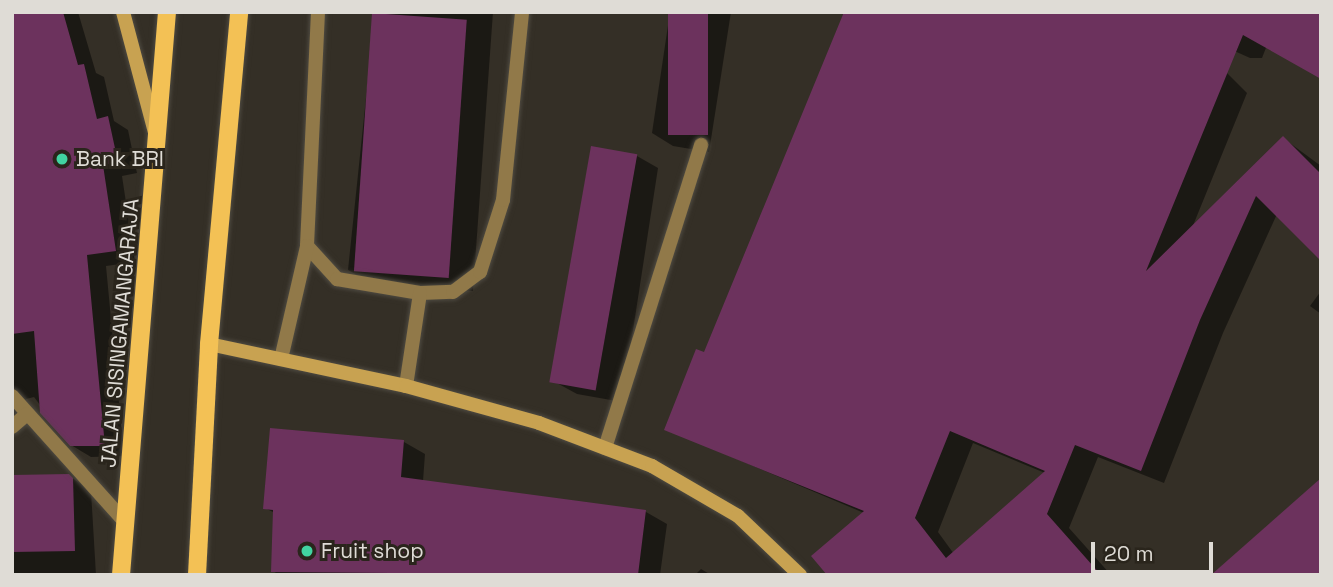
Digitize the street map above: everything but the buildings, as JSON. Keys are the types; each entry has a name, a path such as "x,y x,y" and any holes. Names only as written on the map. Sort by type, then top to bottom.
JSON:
{"main road":[{"name":"JALAN SISINGAMANGARAJA","path":"121,575 167,12"},
{"path":"197,575 209,344 239,12"}],"street":[{"path":"123,12 158,147"},
{"path":"281,359 307,246 318,12"},
{"path":"307,246 337,279 420,293 453,292 480,272 503,200 522,12"},
{"path":"605,448 701,145"},
{"path":"406,386 420,293"},
{"path":"209,344 406,386 539,423 652,466 728,509 800,575"},
{"path":"12,396 125,522"},
{"path":"12,427 27,414"}],"place":[{"name":"Bank BRI","path":"62,159"},
{"name":"Fruit shop","path":"307,551"}]}
